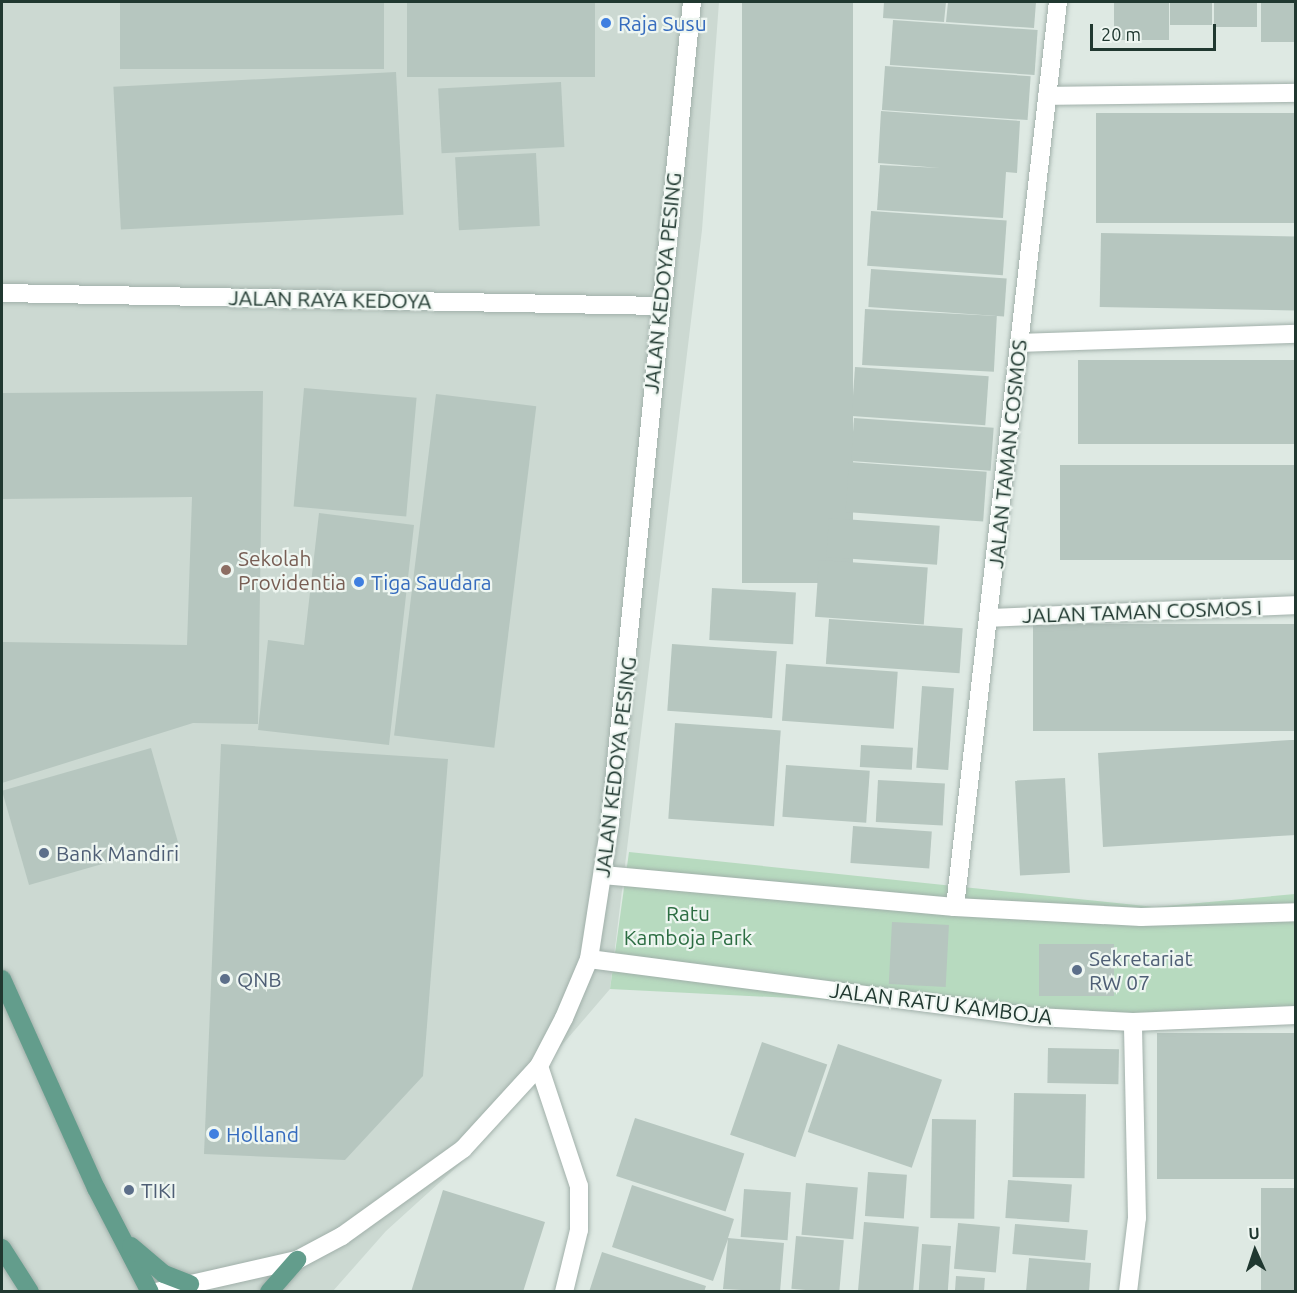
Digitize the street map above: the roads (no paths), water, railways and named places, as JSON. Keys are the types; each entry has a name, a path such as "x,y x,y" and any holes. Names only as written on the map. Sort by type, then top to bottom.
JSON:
{"main road":[{"path":"2,979 121,1237 150,1292"},
{"path":"121,1237 164,1274 190,1284"},
{"path":"2,1248 30,1292"},
{"path":"269,1292 297,1260"}],"street":[{"name":"JALAN KEDOYA PESING","path":"156,1292 297,1260 342,1236 437,1169 463,1149 539,1066 564,1018 589,959 603,875 622,717 659,306 692,2"},
{"name":"JALAN TAMAN COSMOS","path":"955,907 1058,2"},
{"path":"1047,96 1296,93"},
{"name":"JALAN RAYA KEDOYA","path":"2,293 659,306"},
{"path":"1019,343 1296,334"},
{"name":"JALAN TAMAN COSMOS I","path":"988,618 1296,605"},
{"path":"603,875 955,907 1141,917 1296,912"},
{"name":"JALAN RATU KAMBOJA","path":"589,959 1036,1017 1133,1022 1296,1015"},
{"path":"1128,1292 1137,1218 1133,1022"},
{"path":"539,1066 579,1186 579,1230 564,1292"}],"place":[{"name":"Raja Susu","path":"606,23"},
{"name":"Sekolah Providentia","path":"226,570"},
{"name":"Tiga Saudara","path":"359,582"},
{"name":"Bank Mandiri","path":"44,853"},
{"name":"Sekretariat RW 07","path":"1077,970"},
{"name":"QNB","path":"225,979"},
{"name":"Holland","path":"214,1134"},
{"name":"TIKI","path":"129,1190"}],"park label":[{"name":"Ratu Kamboja Park","path":"688,925"}]}
